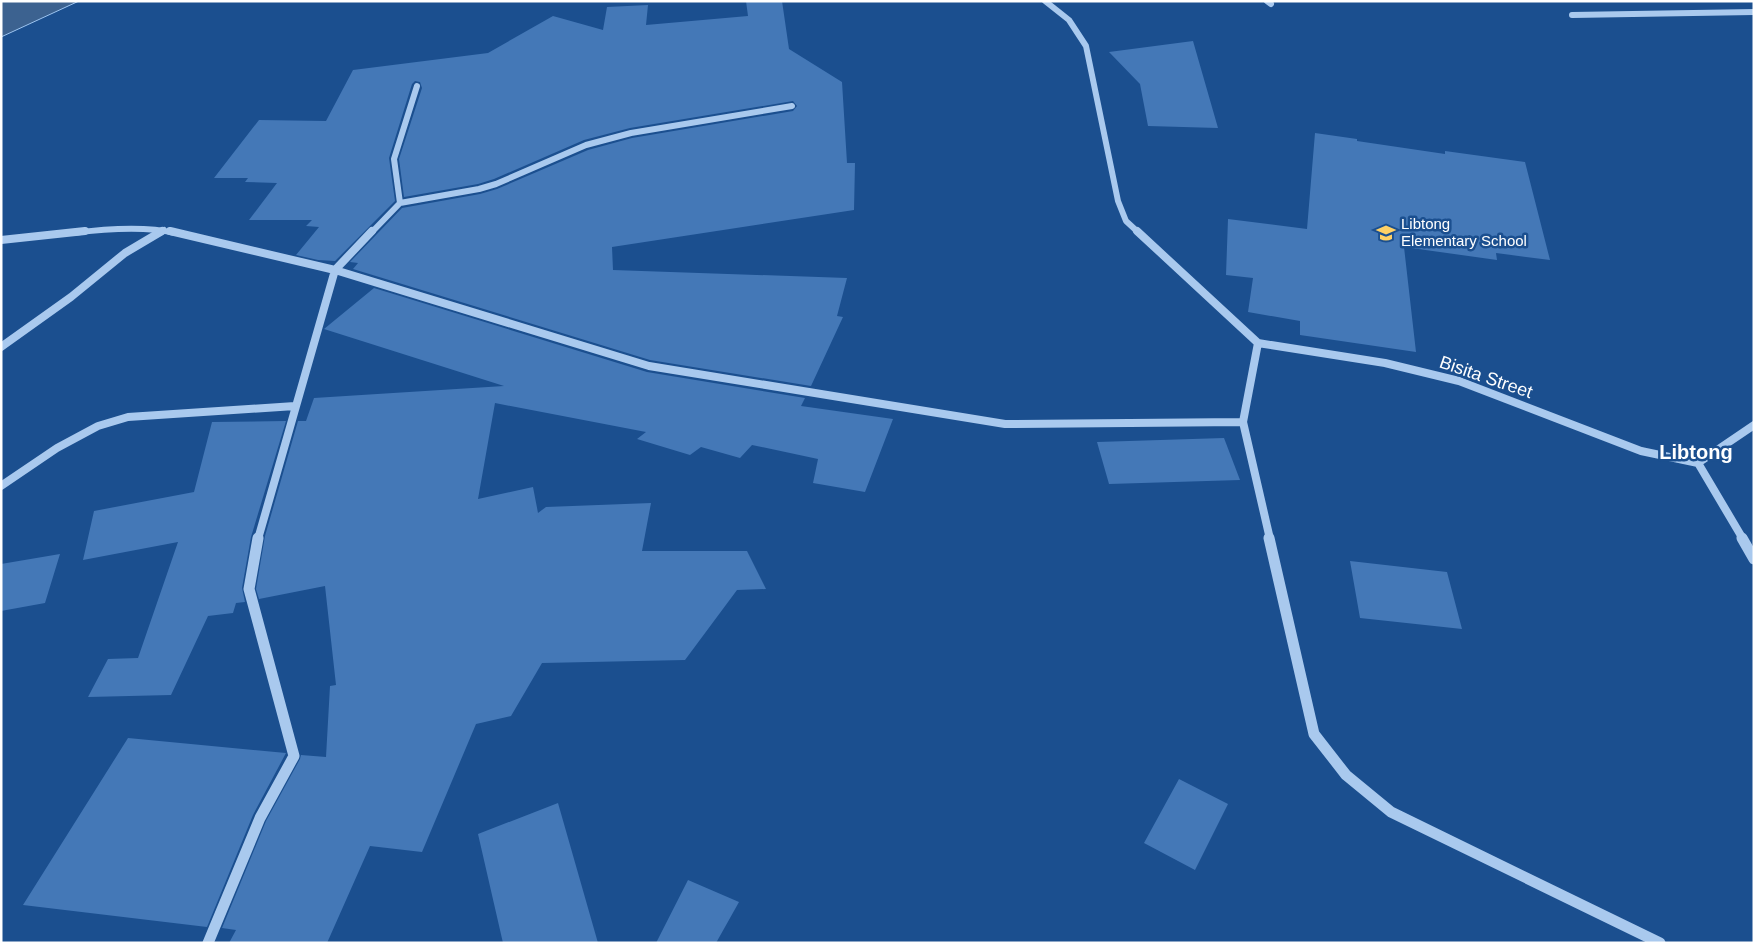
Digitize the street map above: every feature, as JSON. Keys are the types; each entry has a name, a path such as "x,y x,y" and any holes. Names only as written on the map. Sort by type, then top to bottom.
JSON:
{"street":[{"path":"1045,1 1078,28 1086,46 1118,201 1126,222 1258,343 1243,422 1314,734 1341,768 1391,812 1660,943"},
{"path":"1572,14 1754,12"},
{"path":"400,203 394,159 417,86"},
{"path":"208,943 260,818 294,756 249,589 255,548 335,270 400,203 479,189 496,184 586,145 631,134 792,106"},
{"path":"1,240 99,230 164,230 335,270 649,366 1005,424 1243,422"},
{"path":"1,346 71,297 125,253 164,230"},
{"name":"Bisita Street","path":"1258,343 1385,363 1458,381 1641,451 1698,463"},
{"path":"1,486 57,448 98,426 128,417 295,406"},
{"path":"1754,425 1698,463 1754,559"}],"water":[{"path":"1,1 79,1 1,37"}],"building":[{"path":"746,1 782,1 789,49 842,82 847,163 855,163 854,210 612,247 613,270 847,278 837,316 843,317 811,386 650,360 353,269 358,263 350,262 402,208 480,194 497,189 588,150 632,138 793,111 797,106 793,101 630,128 584,140 494,179 478,184 404,197 399,159 422,88 420,82 415,81 412,84 389,158 395,201 335,261 318,260 296,255 319,227 306,226 312,220 249,220 277,183 245,182 248,178 214,178 259,120 326,121 353,70 488,53 553,16 603,30 607,7 648,5 646,25 748,16"},
{"path":"1193,41 1218,128 1148,126 1140,84 1109,52"},
{"name":"Libtong Elementary School","path":"1315,133 1445,154 1445,151 1525,162 1550,260 1496,253 1497,260 1404,247 1416,352 1300,335 1300,321 1248,312 1253,278 1226,275 1228,219 1307,229"},
{"path":"374,288 647,372 805,398 801,406 893,419 865,492 813,483 818,459 752,445 740,458 701,447 690,455 637,439 646,432 495,403 478,499 533,487 538,513 546,507 651,503 642,551 747,551 766,589 737,590 685,660 542,663 511,716 476,724 422,852 370,846 327,943 229,943 236,930 222,928 266,821 301,755 326,757 330,686 336,685 325,586 259,599 256,589 265,536 298,421 306,421 314,398 504,386 324,329"},
{"path":"286,421 251,537 242,588 245,602 236,603 233,613 208,616 171,695 88,697 108,659 138,658 178,542 83,560 94,511 194,492 212,422"},
{"path":"1224,438 1240,480 1109,484 1097,442"},
{"path":"60,554 45,603 1,611 1,564"},
{"path":"1350,561 1447,572 1462,629 1360,618"},
{"path":"128,738 286,753 253,815 207,927 23,905"},
{"path":"1179,779 1228,804 1195,870 1144,843"},
{"path":"558,803 598,943 503,943 478,834"},
{"path":"688,880 739,902 716,943 656,943"}],"place":[{"name":"Libtong Elementary School","path":"1386,233"}],"district":[{"name":"Libtong","path":"1696,452"}]}
